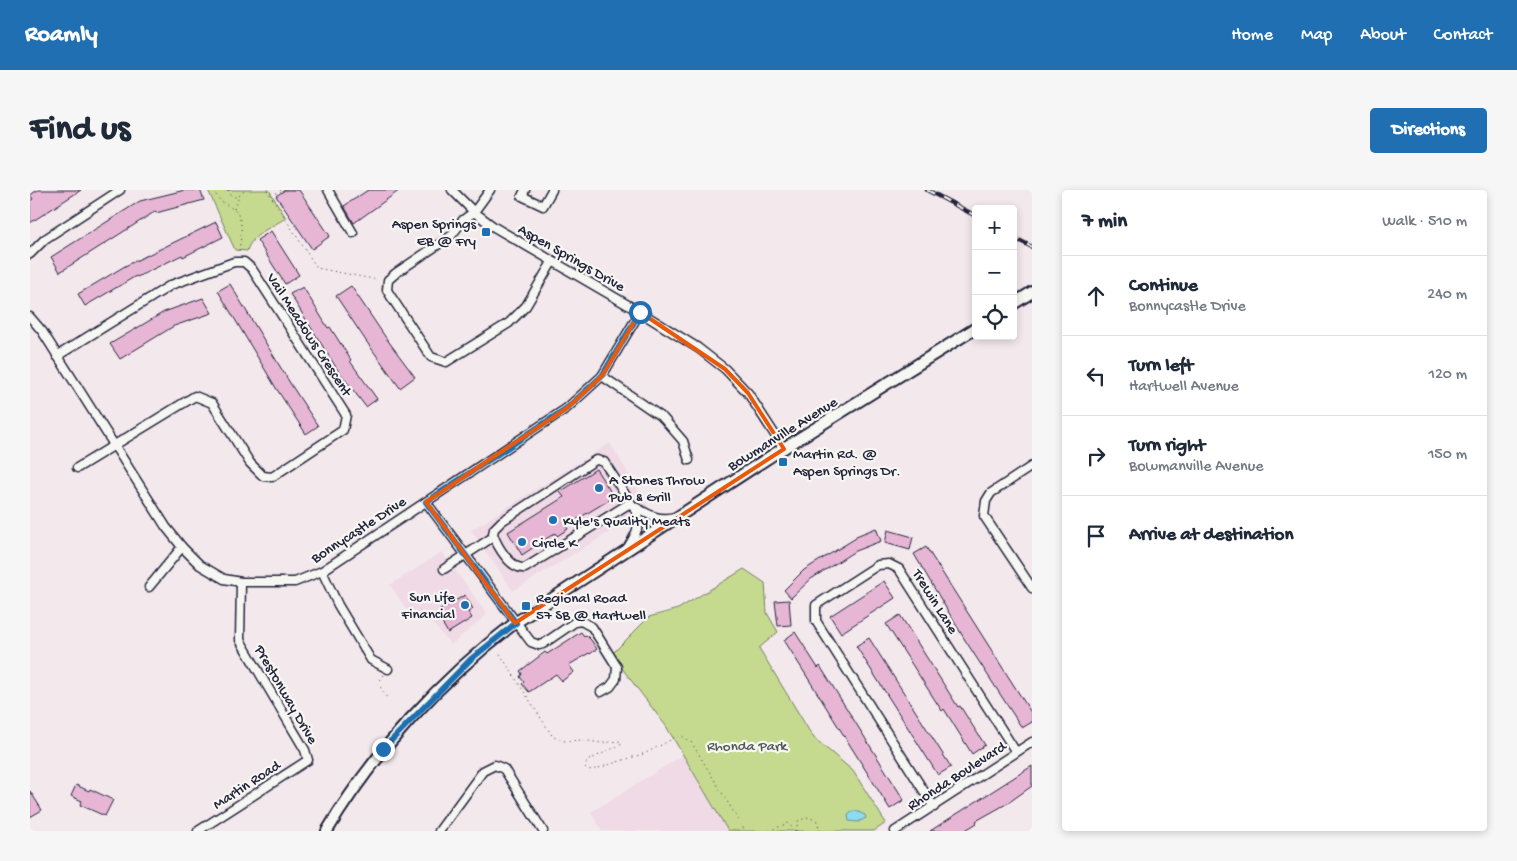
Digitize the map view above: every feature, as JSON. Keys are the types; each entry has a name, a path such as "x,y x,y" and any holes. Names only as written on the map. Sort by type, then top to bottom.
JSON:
{"main road":[{"path":"1017,301 1032,292"},
{"name":"Bowmanville Avenue","path":"326,831 383,749 471,659 516,623 679,516 972,331"}],"street":[{"path":"30,254 45,239 120,190"},
{"name":"Aspen Springs Drive","path":"452,190 474,212 494,227 698,348 726,370 748,393 784,450"},
{"path":"490,190 474,212 463,220 447,239 396,272 388,280 387,290 431,357 446,362 509,323 526,306 552,262"},
{"path":"525,190 522,196 543,206 552,190"},
{"path":"329,191 353,233"},
{"name":"Vail Meadows Crescent","path":"57,356 171,285 234,262 244,262 252,269 346,415 343,430 272,477 263,476 250,463 212,403 195,396 114,447"},
{"name":"Bonnycastle Drive","path":"30,317 42,331 166,527 200,565 224,578 241,582 295,582 322,571 567,408 602,376 640,312"},
{"path":"602,376 664,418 683,440 688,460"},
{"path":"77,468 114,447"},
{"path":"626,550 634,538 639,522 638,514 604,462 597,460 502,521 493,531 493,536 513,565 521,569 631,504"},
{"path":"1032,466 991,493 986,502 984,516 1032,588"},
{"path":"426,502 531,642 539,645 570,624 581,621 592,627 617,667 616,679 610,687 602,692"},
{"path":"631,504 655,518 665,519 679,516"},
{"path":"444,569 493,536"},
{"path":"149,586 182,547"},
{"name":"Trewin Lane","path":"934,807 816,621 816,605 878,565 889,564 899,569 1016,752"},
{"path":"322,571 338,605 371,660 388,670"},
{"name":"Prestonway Drive","path":"241,582 240,640 305,750 308,760"},
{"name":"Rhonda Boulevard","path":"895,831 1032,742"},
{"name":"Martin Road","path":"198,831 308,760"},
{"path":"439,831 484,771 495,765 504,769 544,831"}],"path":[{"path":"214,190 220,200 238,215 241,227 240,250"},
{"path":"228,190 232,196 240,196"},
{"path":"234,210 244,190"},
{"path":"267,190 317,268 378,280"},
{"path":"271,196 281,190"},
{"path":"500,654 553,737 565,741 582,740 601,743 620,741 621,745 587,761 585,767 587,769 592,770 604,767 638,756 676,737 682,736 691,742 745,831"},
{"path":"387,698 378,683 388,670"},
{"path":"796,831 798,822 808,817 817,821 820,831"},
{"path":"769,831 789,823 796,831"},
{"path":"778,827 781,831"}],"highlighted area":[{"path":"640,312 725,369 748,393 784,449 515,623 426,502 567,408 602,376"}],"shaded area":[{"path":"610,443 649,508 513,591 471,530"},
{"path":"442,552 487,614 451,645 424,614 414,620 390,585"},
{"path":"683,755 728,831 602,831 591,812"}],"green space":[{"path":"208,190 269,190 286,218 253,240 247,251 235,250"},
{"name":"Rhonda Park","path":"744,569 765,583 767,613 778,632 759,648 813,737 853,771 886,823 874,831 728,831 666,726 624,671 613,653 649,617 678,609"}],"water":[{"path":"856,811 865,815 866,818 858,822 849,821 848,815"}],"building":[{"path":"38,190 81,190 30,223 30,201 33,199 30,195"},
{"path":"185,190 200,190 204,200 156,213 156,211 60,272 51,257 140,201"},
{"path":"285,190 299,190 330,236 312,249 276,196"},
{"path":"368,190 400,190 354,223 344,206"},
{"path":"216,222 223,237 183,257 182,255 136,276 85,306 78,294 125,266"},
{"path":"271,231 299,275 285,284 257,240"},
{"path":"230,284 318,426 306,434 218,291"},
{"path":"351,286 415,377 400,388 336,296"},
{"path":"303,287 328,328 330,327 350,361 377,399 366,407 337,369 290,294"},
{"path":"203,298 212,313 174,326 120,359 110,344 164,312"},
{"path":"596,469 614,497 566,526 568,529 557,536 555,533 522,555 508,532 564,497 560,492"},
{"path":"876,528 881,541 855,551 811,579 791,598 784,590 804,570 856,538 856,536"},
{"path":"888,530 913,537 910,550 885,543"},
{"path":"926,547 1032,714 1032,722 1022,728 965,640 914,554"},
{"path":"884,581 895,598 841,633 830,616"},
{"path":"465,595 473,609 468,612 472,618 448,633 442,623 446,621 440,610"},
{"path":"789,600 791,625 778,626 775,601"},
{"path":"900,615 958,707 960,706 985,745 972,754 886,624"},
{"path":"581,632 591,640 597,649 569,665 574,672 562,681 556,674 529,692 522,684 524,682 520,677 522,674 520,671 545,652 547,654"},
{"path":"795,632 818,668 820,666 904,800 890,809 784,640"},
{"path":"869,638 951,767 938,775 856,646"},
{"path":"1032,766 1032,786 1008,803 976,821 977,823 964,831 930,831"},
{"path":"76,785 89,791 90,789 113,800 105,816 80,805 82,801 71,796"},
{"path":"30,791 42,810 30,817"}],"railway":[{"path":"927,190 972,214"},
{"path":"1017,239 1032,247"}],"place":[{"name":"Aspen Springs EB @ Fry","path":"486,232"},
{"name":"Martin Rd. @ Aspen Springs Dr.","path":"783,462"},
{"name":"A Stones Throw Pub & Grill","path":"599,488"},
{"name":"Kyle's Quality Meats","path":"553,520"},
{"name":"Circle K","path":"522,542"},
{"name":"Sun Life Financial","path":"465,605"},
{"name":"Regional Road 57 SB @ Hartwell","path":"526,606"}],"route":[{"path":"383,749 471,659 492,640 516,623 426,502 567,408 602,376 640,312"}]}
